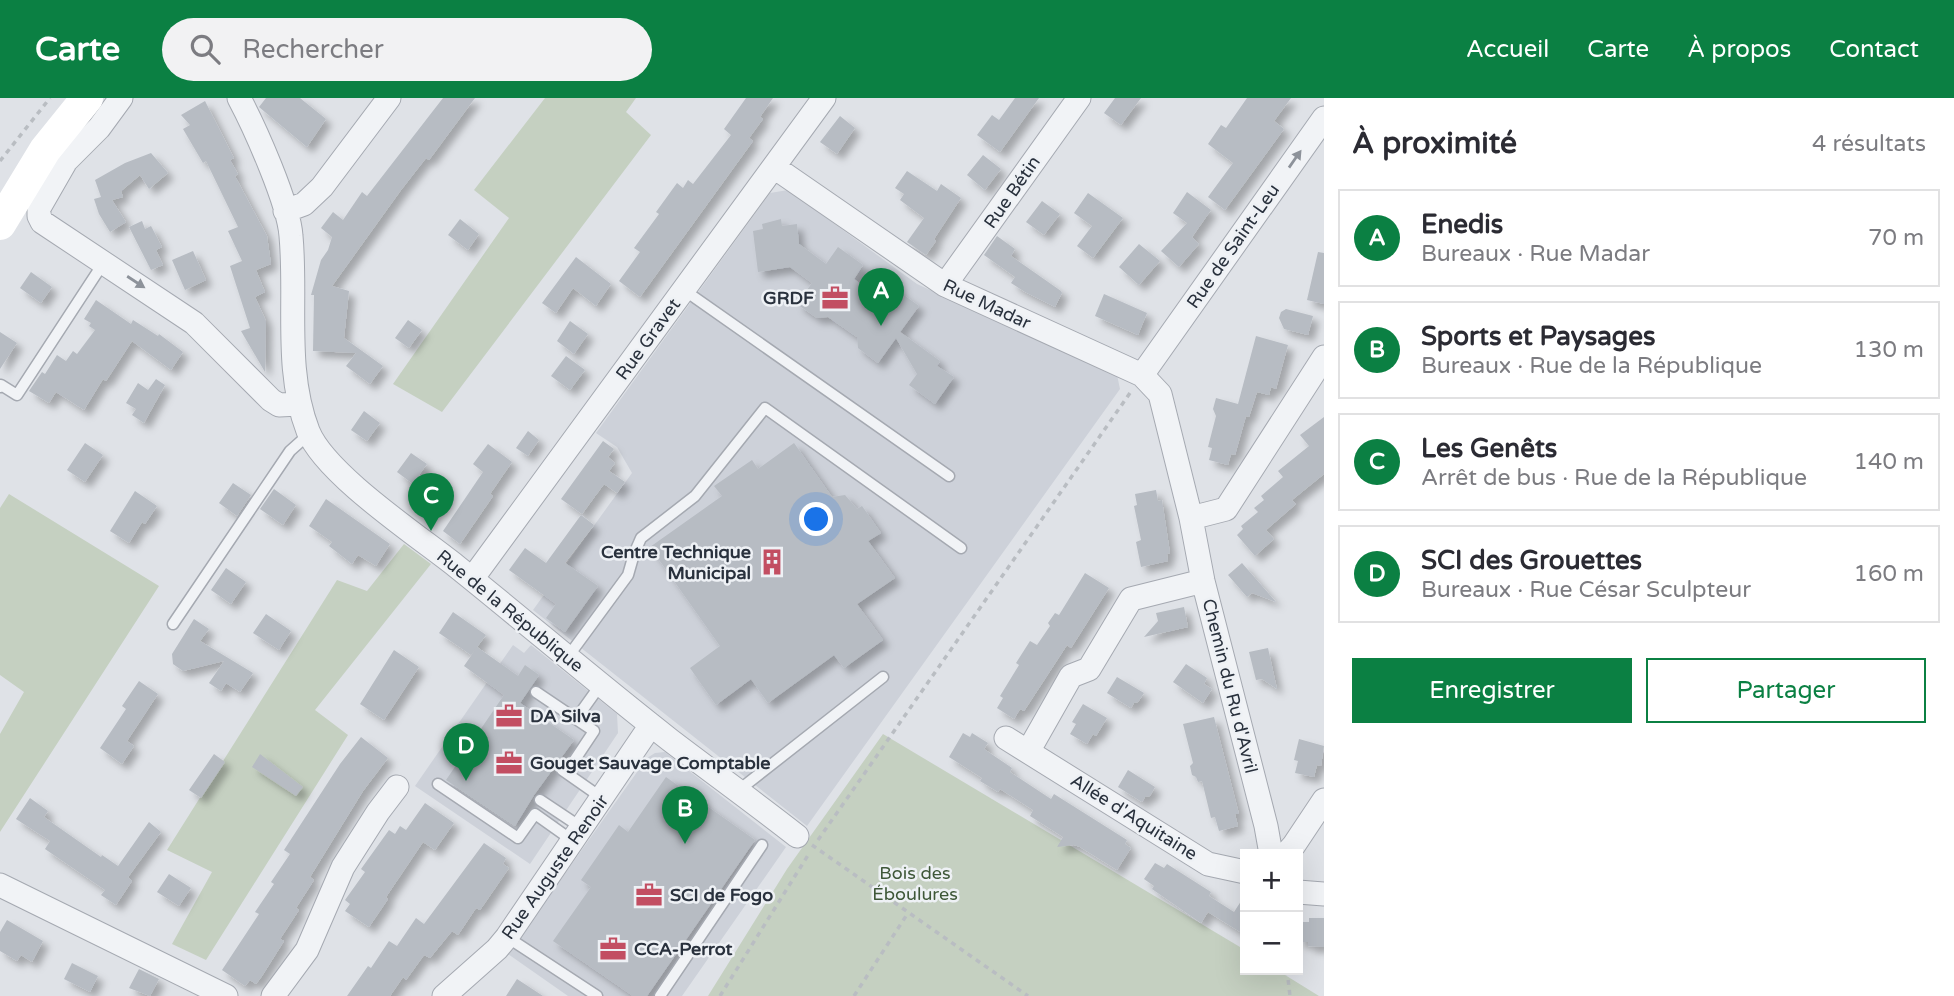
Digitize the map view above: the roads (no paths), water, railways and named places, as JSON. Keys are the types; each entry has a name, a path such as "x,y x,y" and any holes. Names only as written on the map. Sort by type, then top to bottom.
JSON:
{"main road":[{"path":"13,210 45,150 56,117 66,98"},
{"path":"45,150 87,98"}],"street":[{"path":"13,210 39,208 66,161 99,128 121,98"},
{"name":"Rue de la République","path":"239,98 270,170 291,234 293,374 309,434 326,458 348,481 567,658 805,841"},
{"path":"285,211 304,204 322,187 389,98"},
{"name":"Rue Gravet","path":"472,579 824,98"},
{"name":"Rue Bétin","path":"945,285 1079,98"},
{"name":"Rue de Saint-Leu","path":"1142,375 1324,118"},
{"name":"Rue Madar","path":"774,167 945,285 1142,375"},
{"path":"13,210 47,226 194,323 271,400 279,405 299,404"},
{"path":"1191,518 1226,509 1324,357"},
{"name":"Chemin du Ru d'Avril","path":"1142,375 1160,394 1191,518 1203,581 1270,849"},
{"path":"1029,750 1071,676 1089,669 1131,599 1203,581"},
{"name":"Rue Auguste Renoir","path":"444,996 508,937 651,725"},
{"name":"Allée d'Aquitaine","path":"1006,738 1208,864 1240,871"},
{"path":"273,996 307,950 343,867 397,798"},
{"path":"1290,849 1324,800"},
{"path":"0,885 226,996"},
{"path":"1303,892 1324,894"}],"lane":[{"path":"0,387 1,385 17,395 104,262"},
{"path":"684,290 949,476"},
{"path":"567,658 628,575 641,538 695,496 765,408 961,548"},
{"path":"173,624 290,451 309,434"},
{"path":"739,790 883,677"},
{"path":"576,719 601,684"},
{"path":"536,692 594,731 573,761"},
{"path":"562,770 603,798"},
{"path":"438,784 518,838 535,814 578,835"},
{"path":"540,800 578,835"},
{"path":"660,996 762,845"},
{"path":"508,937 597,996"}],"place":[{"name":"GRDF","path":"835,298"},
{"name":"Enedis","path":"881,326"},
{"name":"Les Genêts","path":"431,531"},
{"name":"Centre Technique Municipal","path":"772,562"},
{"name":"DA Silva","path":"509,716"},
{"name":"Gouget Sauvage Comptable","path":"509,763"},
{"name":"SCI des Grouettes","path":"466,781"},
{"name":"Sports et Paysages","path":"685,844"},
{"name":"SCI de Fogo","path":"649,895"},
{"name":"CCA-Perrot","path":"613,949"}],"park label":[{"name":"Bois des Éboulures","path":"915,883"}]}
